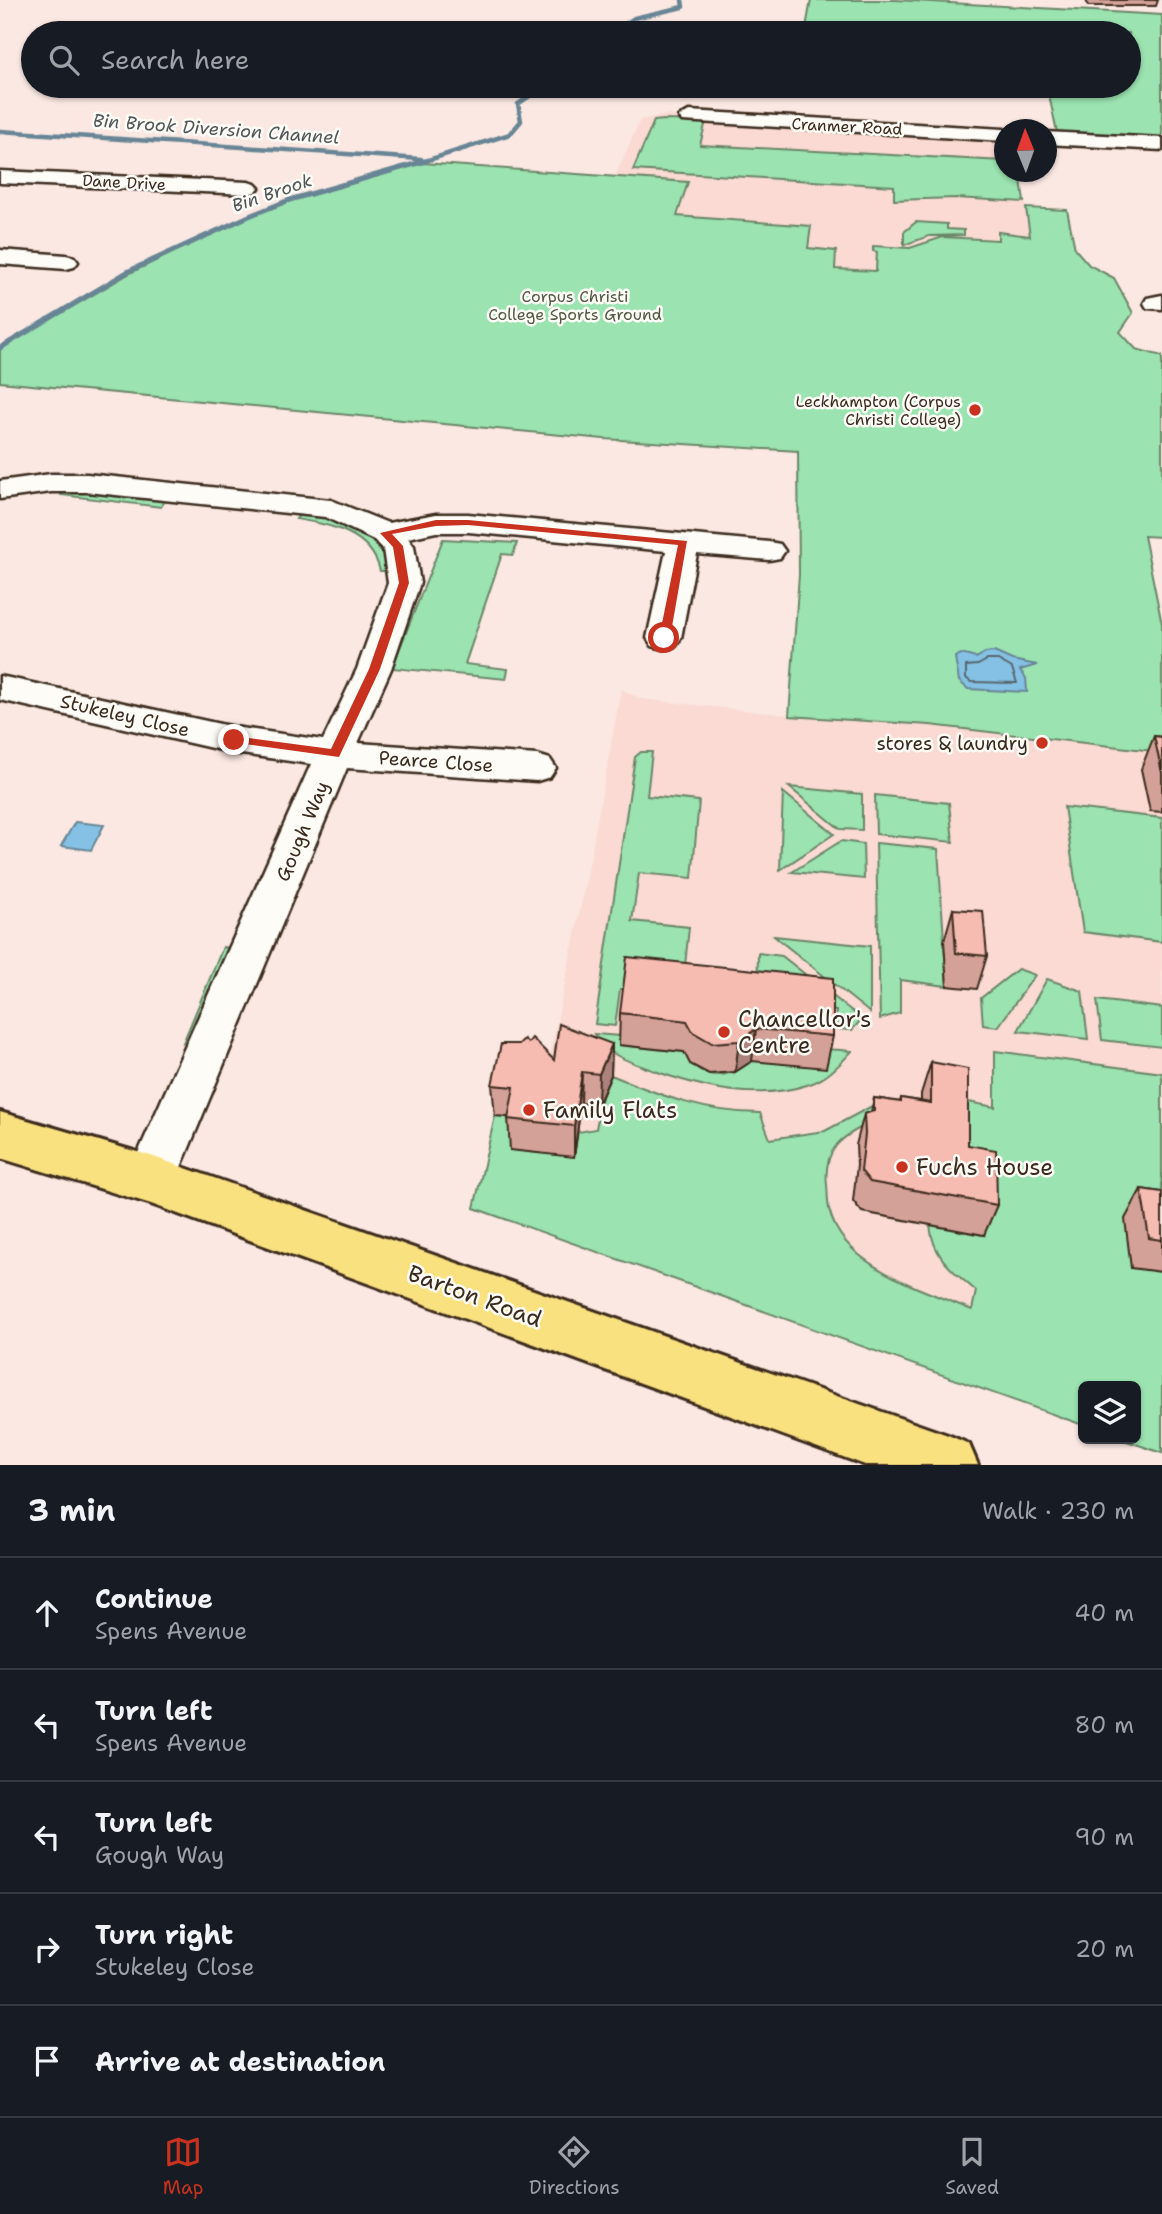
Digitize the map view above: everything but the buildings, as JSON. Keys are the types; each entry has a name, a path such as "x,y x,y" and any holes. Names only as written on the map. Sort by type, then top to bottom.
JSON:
{"main road":[{"name":"Barton Road","path":"0,1135 151,1180 948,1465"}],"street":[{"name":"Cranmer Road","path":"689,117 994,134"},
{"path":"1057,139 1162,144"},
{"name":"Dane Drive","path":"0,177 248,188"},
{"path":"0,257 66,262"},
{"path":"0,491 51,483 87,483 331,509 385,533 436,523 468,523 769,551"},
{"name":"Gough Way","path":"151,1180 334,754 374,669 404,583 398,546 385,533"},
{"path":"676,626 683,543"},
{"name":"Stukeley Close","path":"0,688 234,740 334,754"},
{"name":"Pearce Close","path":"334,754 539,769"}],"shaded area":[{"path":"666,115 688,116 689,120 994,137 994,182 1022,182 1051,358 1162,537 1144,536 1162,624 1162,1453 1141,1442 1141,1381 1078,1381 1078,1385 474,1208 503,1075 549,1060 589,866 621,689 641,699 789,715 799,574 798,451 811,227 676,216 688,182 615,177 640,120"}],"green space":[{"path":"811,0 896,0 1162,15 1162,138 1057,132 1057,119 1054,119 1050,98 1141,98 1141,21 807,21"},
{"path":"654,121 706,121 700,145 994,160 994,182 1021,182 1024,202 956,198 894,200 894,186 633,170"},
{"name":"Corpus Christi College Sports Ground","path":"423,163 688,182 677,216 811,226 808,248 836,251 835,269 876,271 877,252 873,251 873,246 910,248 943,237 998,240 998,232 1030,236 1026,208 1067,210 1075,249 1089,265 1114,278 1133,313 1120,332 1136,349 1162,356 1162,537 1144,536 1162,624 1162,749 1153,751 930,725 789,716 799,574 798,451 604,439 0,382 0,349 132,272 251,216 291,201"},
{"path":"916,222 947,224 947,229 964,230 964,235 929,236 904,245 904,232"},
{"path":"62,490 166,499 161,507 61,495"},
{"path":"301,513 343,523 366,536 384,557 391,571 380,571 368,547 358,539 335,528 296,519"},
{"path":"443,539 517,543 513,555 502,554 465,664 508,669 506,679 392,668"},
{"path":"641,752 652,752 647,796 699,801 692,878 639,873 632,921 689,927 682,995 620,989 615,1026 595,1024 635,757"},
{"path":"789,787 862,794 862,830 840,829"},
{"path":"783,792 834,834 780,870"},
{"path":"875,795 949,803 953,842 876,834"},
{"path":"1064,807 1162,818 1162,942 1083,932"},
{"path":"841,841 863,844 864,879 792,872"},
{"path":"876,843 938,849 947,986 900,980 900,1013 880,1019"},
{"path":"774,936 870,946 870,1013"},
{"path":"223,947 232,949 191,1044 183,1043"},
{"path":"758,953 782,956 862,1019 852,1030 836,1029 836,1011 757,1003"},
{"path":"1018,969 1035,975 998,1027 983,1025 981,998"},
{"path":"1047,979 1082,991 1088,1039 1018,1031"},
{"path":"1097,1000 1162,1008 1162,1047 1102,1040"},
{"path":"594,1034 620,1036 620,1045 684,1052 698,1068 718,1075 729,1073 746,1062 775,1054 814,1050 852,1051 833,1070 810,1084 770,1092 750,1092 710,1087 644,1067 611,1052"},
{"path":"995,1051 1162,1073 1162,1453 1136,1444 1141,1444 1141,1381 1078,1381 1078,1423 474,1208 495,1116 516,1118 574,1156 578,1132 596,1129 602,1096 611,1075 702,1107 760,1113 770,1139 825,1131 872,1106 872,1122 844,1138 832,1152 828,1162 828,1206 838,1231 852,1248 889,1274 972,1310 976,1291 952,1270 940,1255 930,1225 984,1235 944,1173 957,1100 995,1107"}],"water":[{"path":"994,652 1012,660 1037,665 1020,670 1026,678 1027,692 968,689 959,681 955,657 961,654 976,658"},
{"path":"75,822 104,825 91,850 61,846"}],"waterway":[{"name":"Bin Brook","path":"630,21 683,7 682,0"},
{"name":"Bin Brook","path":"419,163 510,134 521,121 518,104 527,98"},
{"name":"Bin Brook Diversion Channel","path":"0,131 421,159"},
{"name":"Bin Brook","path":"0,348 129,271 249,216 289,200 425,161"}],"place":[{"name":"Leckhampton (Corpus Christi College)","path":"975,410"},
{"name":"stores & laundry","path":"1042,743"},
{"name":"Chancellor's Centre","path":"724,1032"},
{"name":"Family Flats","path":"529,1110"},
{"name":"Fuchs House","path":"902,1167"}],"route":[{"path":"234,740 334,754 374,669 404,583 398,546 385,533 436,523 468,523 683,543 664,638"}]}
